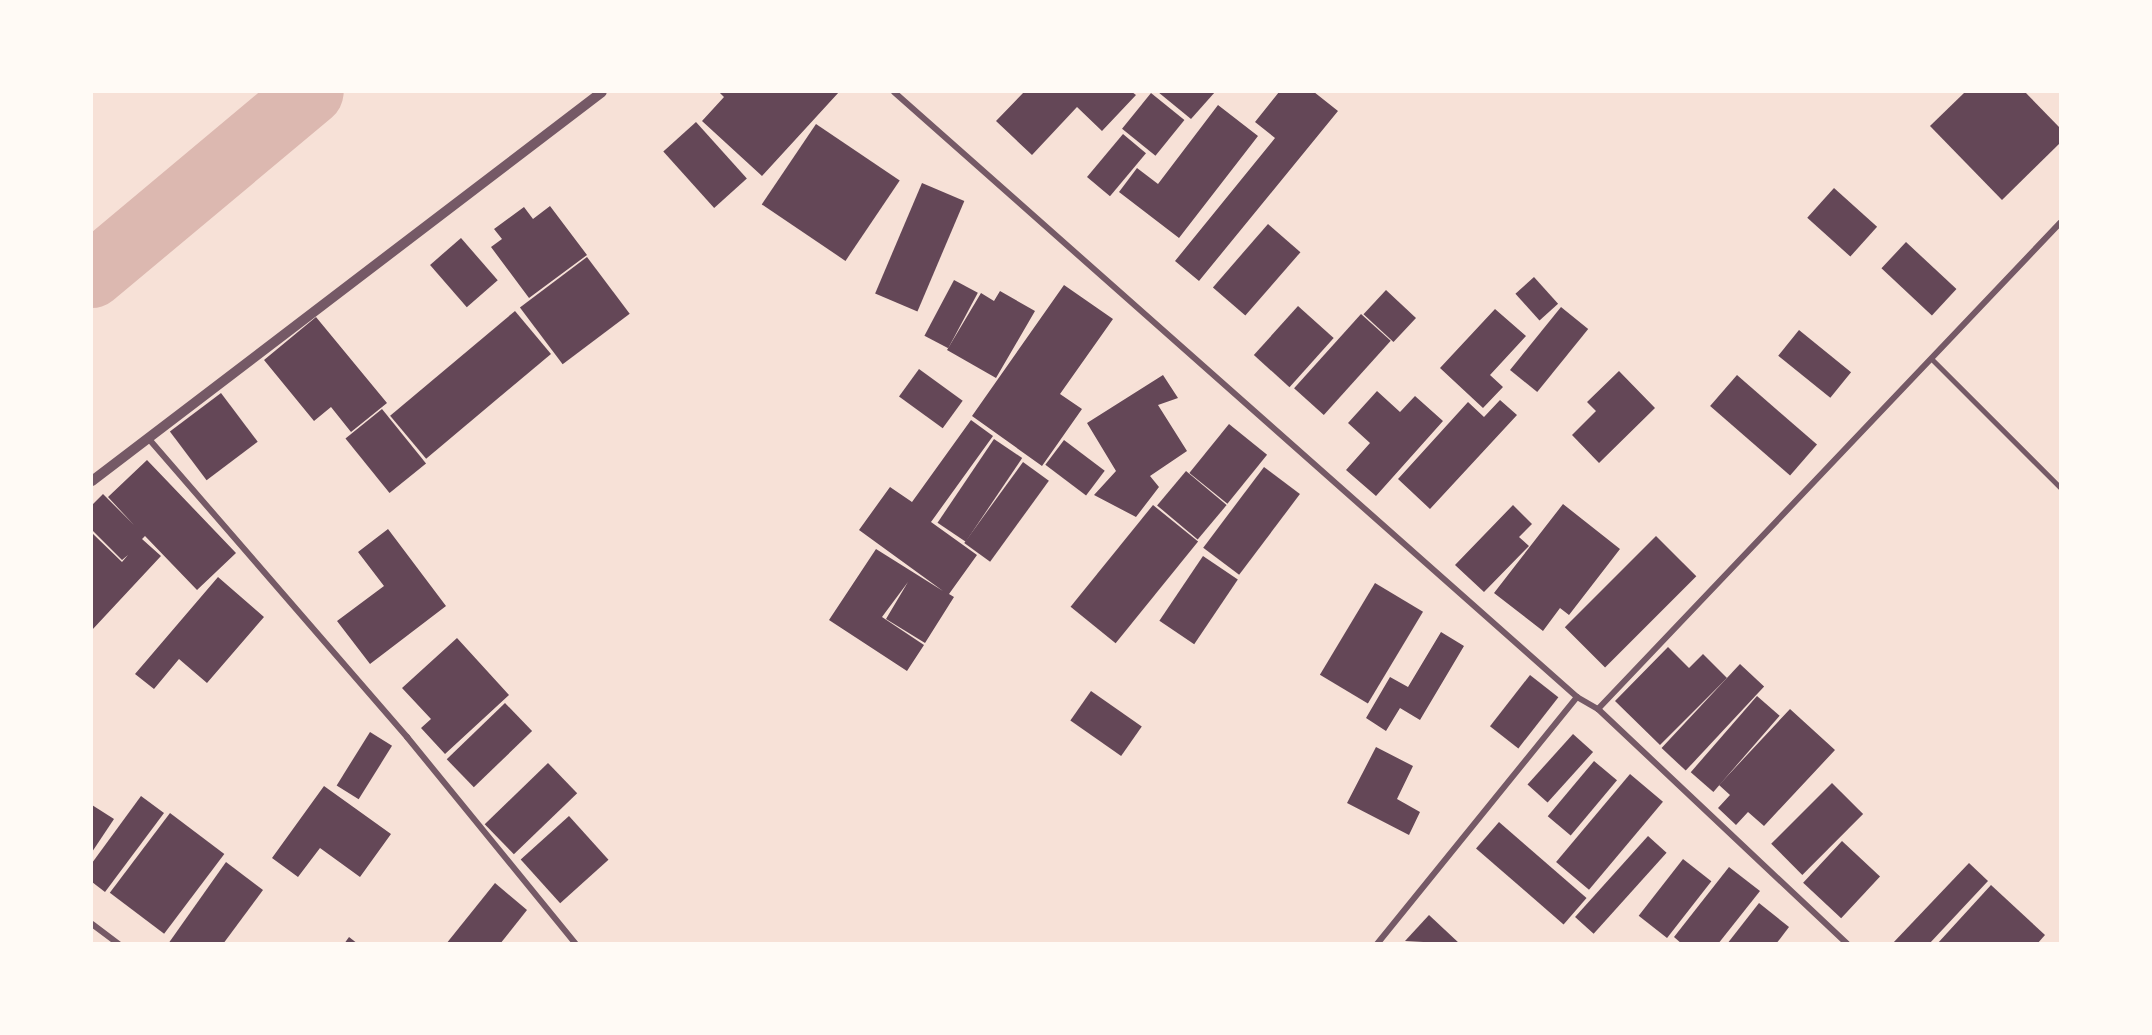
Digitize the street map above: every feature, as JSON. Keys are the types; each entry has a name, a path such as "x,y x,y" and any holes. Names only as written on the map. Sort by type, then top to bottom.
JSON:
{"street":[{"path":"92,480 145,436 602,92"},
{"path":"894,92 1577,697 1598,709 1847,944"},
{"path":"1598,709 2061,223"},
{"path":"145,436 407,737 576,944"},
{"path":"1377,944 1577,697"},
{"path":"92,924 119,944"}],"lane":[{"path":"1932,359 2061,487"}],"building":[{"path":"719,92 839,92 762,176 702,121 724,97"},
{"path":"1024,92 1132,92 1136,95 1102,131 1077,107 1032,155 996,121"},
{"path":"1158,92 1215,92 1191,119"},
{"path":"1279,92 1314,92 1338,111 1199,281 1175,261 1275,138 1255,122"},
{"path":"1965,92 2025,92 2060,128 2060,143 2002,200 1930,126"},
{"path":"1151,93 1184,120 1155,156 1122,129"},
{"path":"1218,105 1258,136 1179,238 1119,192 1137,168 1158,184"},
{"path":"696,122 747,178 714,208 663,151"},
{"path":"816,124 900,180 845,261 762,204"},
{"path":"1123,134 1146,153 1110,196 1087,177"},
{"path":"922,183 964,201 917,311 875,293"},
{"path":"1834,188 1877,227 1850,257 1807,218"},
{"path":"550,206 587,255 529,298 491,247 502,239 494,229 524,207 533,219"},
{"path":"1268,224 1300,252 1245,316 1213,287"},
{"path":"461,238 498,280 467,307 430,265"},
{"path":"1906,242 1956,289 1932,315 1881,268"},
{"path":"587,257 630,314 563,364 520,308"},
{"path":"1534,277 1558,304 1540,320 1515,294"},
{"path":"954,280 978,293 948,348 924,336"},
{"path":"1064,285 1113,319 1060,394 1082,409 1042,466 972,416"},
{"path":"1386,290 1416,318 1393,342 1363,314"},
{"path":"1000,291 1035,311 996,378 947,350 981,293 994,301"},
{"path":"1298,306 1334,338 1290,387 1254,355"},
{"path":"1561,307 1588,329 1537,392 1510,370"},
{"path":"1495,309 1526,336 1490,375 1503,387 1483,408 1440,368"},
{"path":"515,311 551,354 426,459 390,416"},
{"path":"1361,314 1391,341 1324,415 1294,388"},
{"path":"316,317 387,403 351,432 331,407 314,421 264,360"},
{"path":"1799,330 1851,372 1830,398 1778,356"},
{"path":"919,369 963,401 943,428 899,397"},
{"path":"1619,371 1655,408 1599,463 1572,435 1596,411 1587,402"},
{"path":"1163,375 1178,398 1158,405 1187,451 1150,476 1159,487 1136,517 1094,495 1116,471 1087,423"},
{"path":"1737,375 1817,445 1790,475 1710,406"},
{"path":"1377,391 1400,412 1415,396 1443,421 1376,496 1346,470 1370,443 1348,423"},
{"path":"221,393 258,442 207,480 170,432"},
{"path":"1500,400 1517,415 1430,509 1398,479 1468,402 1484,417"},
{"path":"382,409 426,463 390,493 345,439"},
{"path":"971,420 993,436 931,522 977,555 949,594 954,597 925,643 886,619 908,582 882,617 924,645 907,671 829,620 876,549 943,591 859,530 890,487 912,502"},
{"path":"1229,424 1267,455 1227,504 1189,473"},
{"path":"994,439 1022,458 966,542 938,523"},
{"path":"1064,440 1105,471 1086,495 1045,465"},
{"path":"147,460 236,553 197,590 145,536 142,539 161,556 92,630 92,533 122,562 128,555 122,560 92,530 92,505 103,494 134,525 108,497"},
{"path":"1023,462 1049,481 990,562 964,543"},
{"path":"1264,467 1300,494 1239,575 1203,548"},
{"path":"1186,471 1227,505 1198,540 1157,505"},
{"path":"1563,504 1620,549 1569,615 1560,608 1543,631 1494,593"},
{"path":"1153,505 1198,542 1116,643 1071,607"},
{"path":"1513,505 1532,524 1519,537 1529,546 1484,592 1455,565"},
{"path":"388,529 446,606 370,664 337,621 384,586 358,552"},
{"path":"1656,536 1696,576 1605,668 1565,627"},
{"path":"1203,556 1238,579 1194,644 1159,621"},
{"path":"218,577 264,617 207,683 179,659 154,689 135,674"},
{"path":"1375,583 1423,612 1368,704 1320,675"},
{"path":"1441,632 1464,646 1420,720 1400,708 1386,731 1366,718 1390,677 1408,687"},
{"path":"457,638 509,695 445,754 421,728 431,719 402,688"},
{"path":"1668,647 1689,668 1703,654 1727,678 1660,745 1615,701"},
{"path":"1740,664 1764,687 1686,771 1662,748"},
{"path":"1530,675 1558,697 1518,748 1490,726"},
{"path":"1091,691 1142,727 1121,756 1070,720"},
{"path":"1757,696 1780,716 1713,792 1691,772"},
{"path":"505,703 532,731 474,787 447,759"},
{"path":"1790,709 1835,750 1764,826 1748,812 1736,825 1718,808 1730,795 1719,785"},
{"path":"370,732 392,746 359,799 337,785"},
{"path":"1573,734 1593,752 1548,803 1527,785"},
{"path":"1376,747 1413,766 1397,799 1420,812 1409,835 1347,803"},
{"path":"1594,761 1617,780 1571,835 1548,816"},
{"path":"548,763 577,793 514,854 485,824"},
{"path":"1630,774 1663,802 1589,890 1556,862"},
{"path":"1832,783 1863,814 1802,875 1771,844"},
{"path":"324,786 391,834 360,877 320,848 298,877 272,858"},
{"path":"141,796 164,813 105,892 92,882 92,863"},
{"path":"92,805 114,819 92,852"},
{"path":"170,813 224,854 164,934 110,893"},
{"path":"569,816 608,860 560,903 521,859"},
{"path":"1499,822 1587,898 1564,925 1476,848"},
{"path":"1648,836 1667,853 1594,934 1575,917"},
{"path":"1842,841 1880,876 1841,918 1803,883"},
{"path":"1683,859 1711,881 1667,938 1639,916"},
{"path":"226,862 263,890 223,944 168,944"},
{"path":"1969,863 1988,881 1929,944 1892,944"},
{"path":"1729,867 1760,891 1718,944 1682,944 1674,937"},
{"path":"495,883 527,910 500,944 446,944"},
{"path":"1991,885 2045,935 2037,944 1937,944"},
{"path":"1759,903 1789,927 1776,944 1727,944"},
{"path":"1429,915 1460,944 1405,941"},
{"path":"349,937 358,944 344,944"}],"waterway":[{"path":"92,275 311,92"}]}
